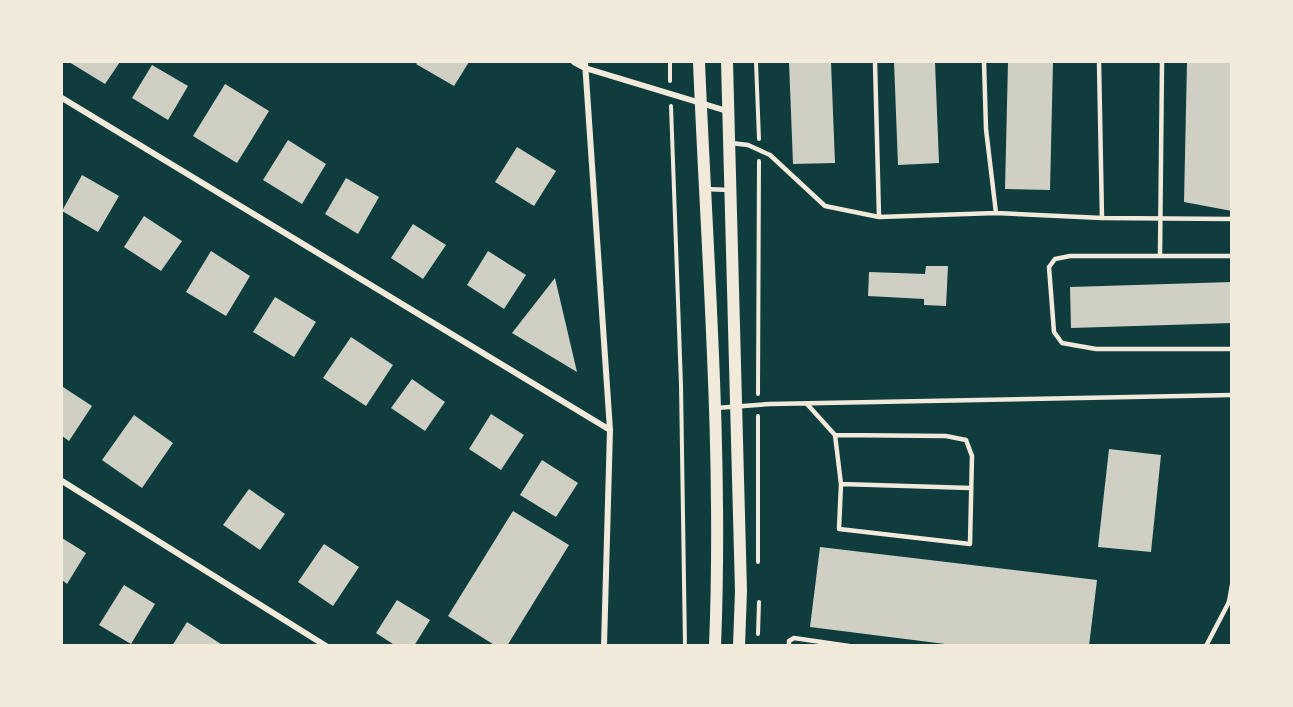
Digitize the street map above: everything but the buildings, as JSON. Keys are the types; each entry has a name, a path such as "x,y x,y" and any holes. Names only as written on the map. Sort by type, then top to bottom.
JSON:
{"main road":[{"path":"699,62 714,408 717,584 715,645"},
{"path":"727,62 731,143 741,591 739,645"}],"street":[{"path":"574,62 729,112"},
{"path":"585,65 610,430 604,645"},
{"path":"62,98 610,430"},
{"path":"62,481 326,645"}],"lane":[{"path":"875,62 879,217"},
{"path":"984,62 986,129 996,213"},
{"path":"1099,62 1102,218"},
{"path":"1160,255 1162,62"},
{"path":"731,143 759,149 770,155 825,207 879,217 996,213 1102,218 1232,219"},
{"path":"705,189 732,190"},
{"path":"1232,256 1103,254 1055,259 1049,267 1054,332 1062,343 1096,350 1232,349"},
{"path":"714,408 758,405 1232,394"},
{"path":"807,404 835,435 841,484 839,529 970,544 972,456 966,440 946,436 835,435"},
{"path":"841,484 971,488"},
{"path":"1206,645 1230,602 1232,585"},
{"path":"789,645 789,641 794,638 849,645"}],"path":[{"path":"670,62 681,385 685,645"},
{"path":"756,62 759,149 759,569"},
{"path":"757,645 759,592"}]}
